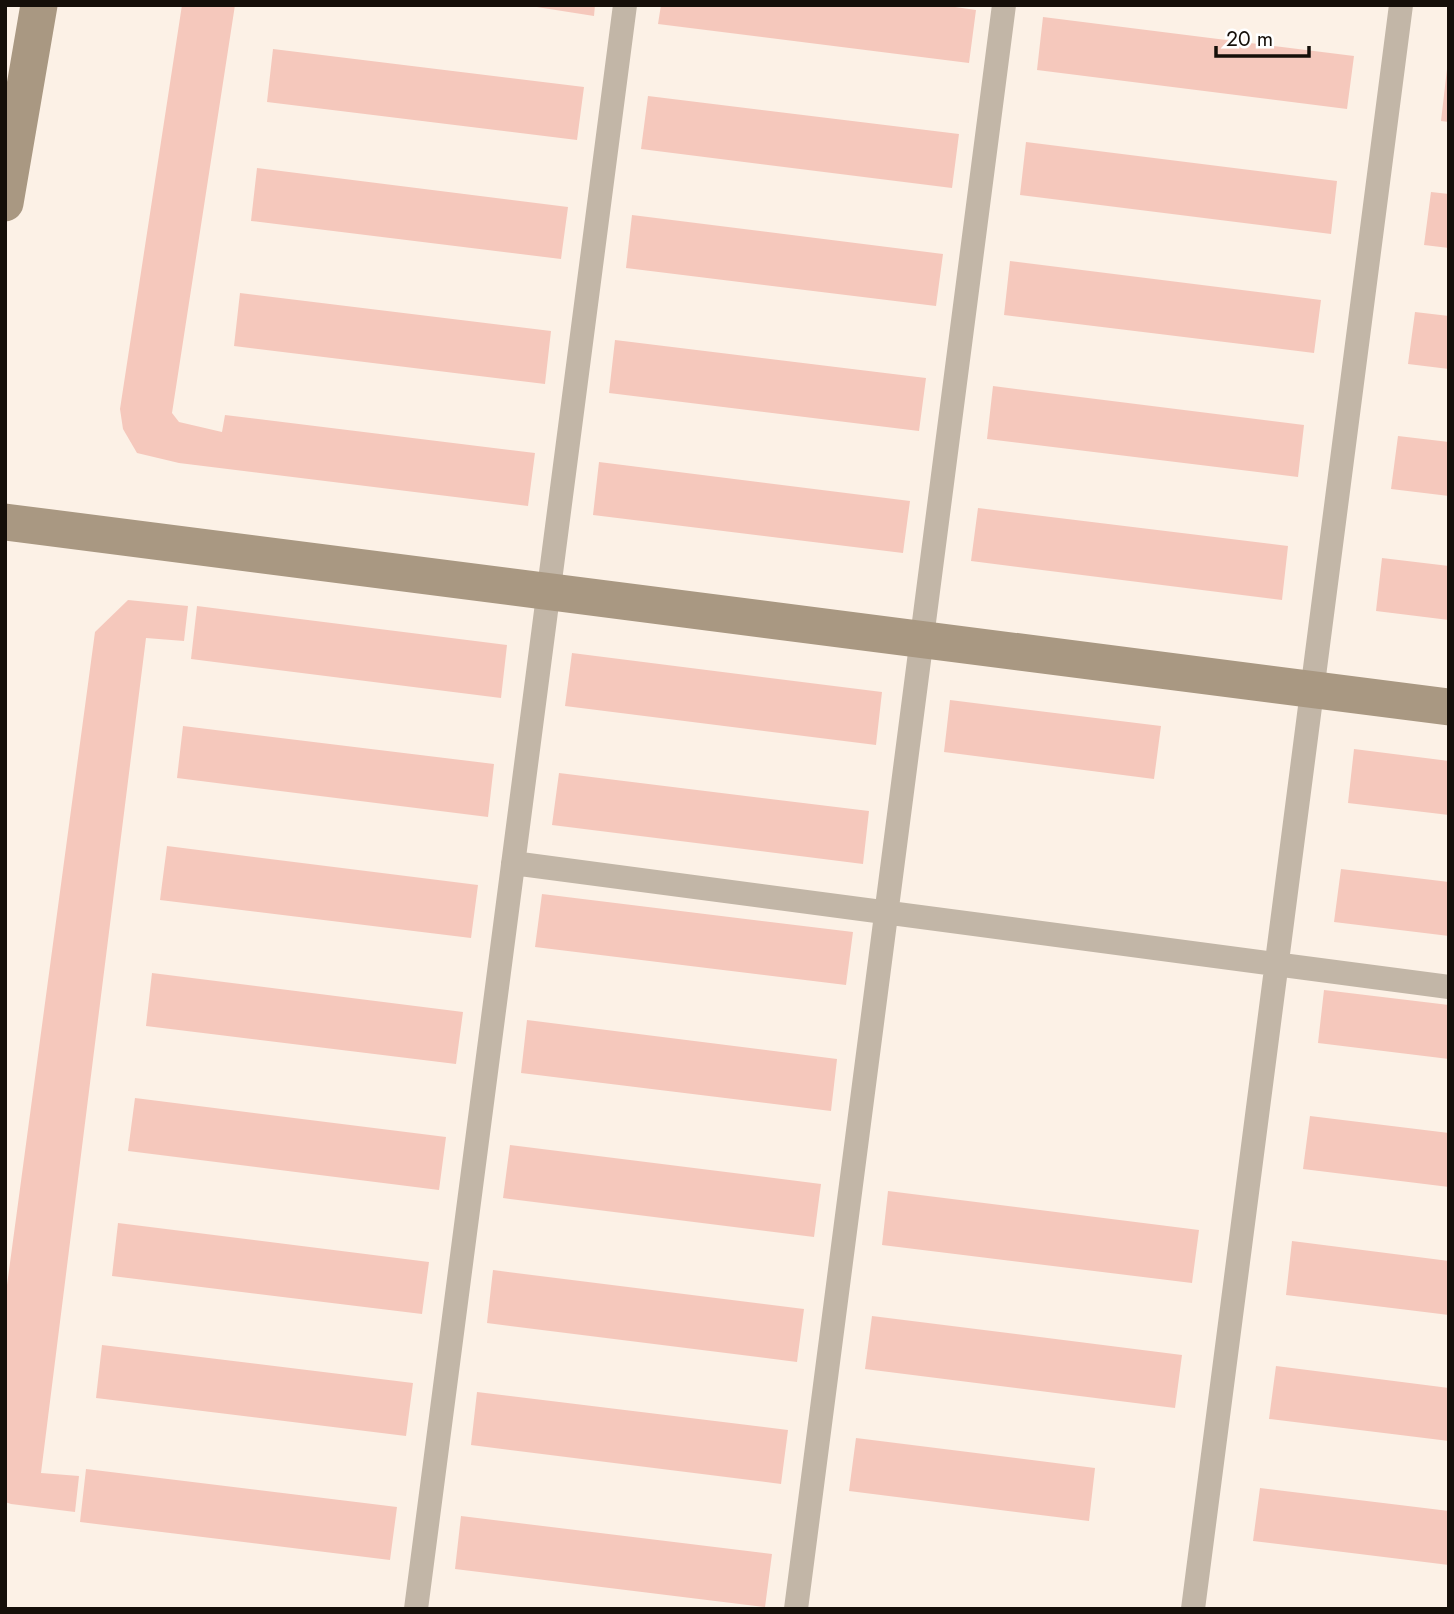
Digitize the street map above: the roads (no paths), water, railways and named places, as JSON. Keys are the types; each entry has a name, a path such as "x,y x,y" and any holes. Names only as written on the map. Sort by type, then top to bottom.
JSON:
{"street":[{"path":"5,204 39,5"},
{"path":"416,1609 625,5"},
{"path":"796,1609 1004,5"},
{"path":"1194,1609 1401,5"},
{"path":"5,522 1449,707"},
{"path":"513,863 1449,987"}]}
